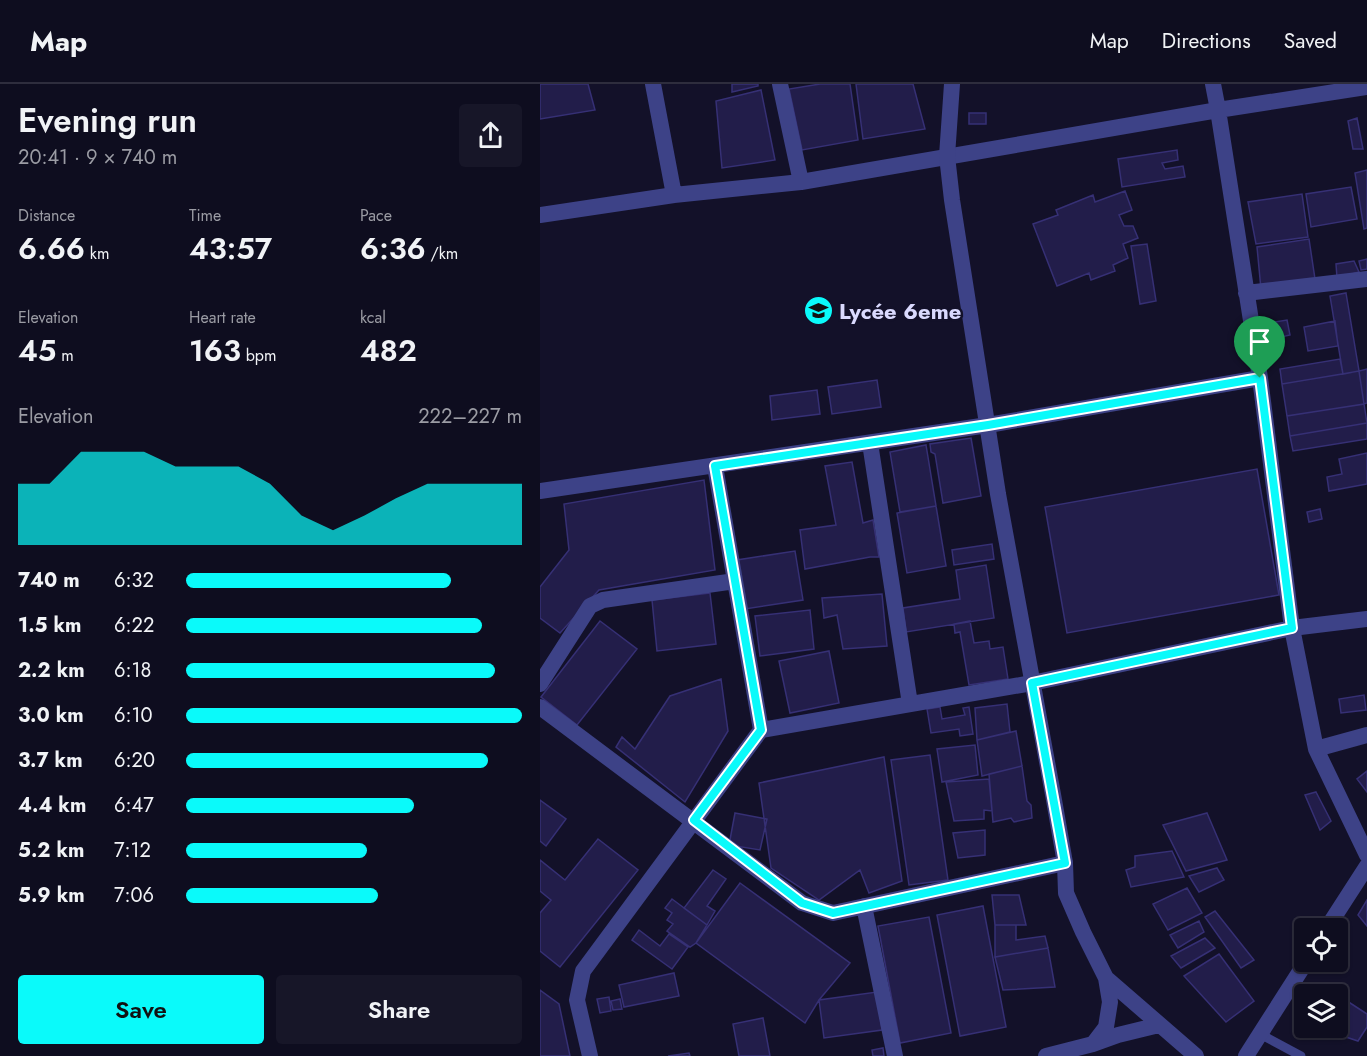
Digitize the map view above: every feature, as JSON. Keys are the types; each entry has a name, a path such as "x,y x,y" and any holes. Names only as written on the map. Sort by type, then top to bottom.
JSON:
{"street":[{"path":"653,84 674,195"},
{"path":"780,84 801,182"},
{"path":"952,84 947,156 952,200 1000,504 1023,619 1032,683 1065,863 1066,894 1106,978 1110,1002 1106,1027 1094,1050"},
{"path":"1213,84 1260,378 1292,628 1316,749 1367,855"},
{"path":"540,215 674,195 801,182 1218,110 1367,87"},
{"path":"1246,293 1367,279"},
{"path":"540,491 988,425 1260,378"},
{"path":"870,443 910,704"},
{"path":"715,466 761,730"},
{"path":"540,684 590,606 603,600 735,581"},
{"path":"590,1056 578,1000 583,971 761,730 1032,683 1292,628 1367,619"},
{"path":"540,707 802,903 833,913 1065,863"},
{"path":"1316,749 1367,735"},
{"path":"1333,918 1367,866"},
{"path":"864,906 895,1056"},
{"path":"1246,1056 1300,972"},
{"path":"1106,978 1196,1056"},
{"path":"1046,1056 1094,1050 1118,1035 1159,1025"}],"lane":[{"path":"1260,1034 1301,1056"}],"building":[{"path":"540,84 588,84 595,110 540,119"},
{"path":"732,84 758,84 758,86 732,92"},
{"path":"820,84 850,84 858,140 802,150 789,89"},
{"path":"856,84 913,84 925,129 863,139"},
{"path":"761,90 775,160 722,168 716,101"},
{"path":"969,113 986,113 986,124 969,124"},
{"path":"1357,118 1363,149 1353,149 1348,121"},
{"path":"1177,150 1178,160 1162,163 1165,169 1183,166 1185,177 1122,187 1118,159"},
{"path":"1367,170 1367,228 1364,229 1355,173"},
{"path":"1351,187 1357,219 1311,227 1306,194"},
{"path":"1125,191 1132,210 1119,215 1124,226 1133,226 1138,238 1123,244 1128,258 1113,265 1115,271 1091,280 1089,273 1057,286 1033,224 1058,215 1056,210 1093,195 1095,202"},
{"path":"1302,194 1308,237 1256,244 1248,202"},
{"path":"1309,239 1315,279 1261,289 1257,247"},
{"path":"1147,244 1156,301 1140,304 1131,246"},
{"path":"1367,259 1367,269 1361,270 1359,261"},
{"path":"1354,261 1359,272 1337,278 1336,264"},
{"path":"1346,293 1359,371 1343,374 1330,296"},
{"path":"1287,320 1290,335 1272,339 1269,323"},
{"path":"1335,321 1338,346 1308,351 1304,327"},
{"path":"1340,359 1343,374 1282,384 1280,369"},
{"path":"1367,369 1367,403 1364,404 1359,371"},
{"path":"1359,371 1364,404 1287,416 1282,384"},
{"path":"877,380 881,407 832,414 828,387"},
{"path":"817,390 820,414 772,420 770,396"},
{"path":"1364,404 1367,423 1290,436 1287,416"},
{"path":"1367,423 1367,439 1293,451 1290,436"},
{"path":"971,438 981,496 943,503 935,454 931,452 930,444"},
{"path":"926,445 936,506 900,512 890,452"},
{"path":"1367,453 1367,484 1329,491 1327,477 1342,474 1339,459"},
{"path":"852,462 863,523 873,520 879,557 805,569 800,530 836,525 825,466"},
{"path":"1257,469 1279,595 1067,633 1045,507"},
{"path":"704,480 715,570 599,590 560,633 540,618 540,587 569,550 564,504"},
{"path":"936,506 946,566 907,573 897,513"},
{"path":"1320,509 1322,519 1309,522 1307,512"},
{"path":"992,544 994,559 954,565 952,550"},
{"path":"795,551 803,600 745,609 737,560"},
{"path":"986,565 994,618 906,632 903,608 960,599 956,570"},
{"path":"710,593 716,644 657,651 652,600"},
{"path":"882,594 887,646 843,649 837,615 824,618 822,598"},
{"path":"810,610 814,649 760,656 755,616"},
{"path":"600,621 637,649 577,725 541,697"},
{"path":"970,621 974,643 989,641 990,649 1003,647 1008,679 969,685 960,632 955,633 954,624"},
{"path":"829,651 839,703 790,713 779,661"},
{"path":"721,679 728,731 685,802 616,747 622,737 635,749 670,696"},
{"path":"1364,695 1366,710 1341,713 1339,699"},
{"path":"1007,704 1010,732 977,740 975,708"},
{"path":"940,707 942,719 965,715 963,708 969,707 973,734 960,736 959,729 931,733 927,709"},
{"path":"1016,731 1022,766 982,776 977,740"},
{"path":"975,745 978,775 942,782 937,749"},
{"path":"930,755 948,880 909,885 891,760"},
{"path":"884,757 902,881 869,893 860,870 819,900 771,868 759,783"},
{"path":"1022,766 1032,818 1014,822 1011,818 993,822 989,774"},
{"path":"1367,771 1367,792 1357,779"},
{"path":"989,779 992,811 984,810 984,819 954,821 946,782"},
{"path":"1316,792 1331,821 1320,830 1305,795"},
{"path":"540,800 566,819 546,846 540,841"},
{"path":"735,813 767,819 760,850 729,845"},
{"path":"1207,813 1227,860 1186,871 1163,825"},
{"path":"985,830 985,855 958,858 953,833"},
{"path":"598,839 638,870 560,967 540,951 540,913 551,900 540,891 540,860 565,880"},
{"path":"1172,851 1184,877 1131,887 1126,870 1135,867 1135,856"},
{"path":"1217,868 1224,880 1199,892 1189,876"},
{"path":"713,870 726,879 707,906 715,911 707,925 684,908"},
{"path":"740,883 850,963 819,1000 805,1023 696,943"},
{"path":"1187,888 1202,913 1168,930 1153,904"},
{"path":"992,895 1019,895 1026,925 995,925"},
{"path":"672,899 707,925 696,943 690,947 667,931 673,924 667,920 672,913 665,908"},
{"path":"1367,900 1367,926 1358,915"},
{"path":"983,906 1006,1027 960,1036 937,915"},
{"path":"1215,911 1254,960 1241,968 1205,917"},
{"path":"929,917 951,1033 900,1043 878,926"},
{"path":"1199,921 1204,932 1178,948 1170,935"},
{"path":"995,925 1016,925 1016,940 1045,936 1048,948 995,957"},
{"path":"639,930 660,946 669,934 688,947 672,969 632,940"},
{"path":"1205,938 1215,948 1181,968 1171,956"},
{"path":"1048,948 1055,987 1003,990 995,957"},
{"path":"1219,954 1254,1001 1226,1022 1184,976"},
{"path":"674,973 679,996 624,1007 619,985"},
{"path":"540,990 559,1004 570,1056 540,1056"},
{"path":"877,992 882,1030 824,1038 819,1000"},
{"path":"609,997 611,1011 600,1013 597,999"},
{"path":"620,999 622,1009 613,1010 611,1001"},
{"path":"1348,1002 1367,1014 1367,1027 1358,1041 1348,1038"},
{"path":"763,1018 770,1056 739,1056 733,1024"},
{"path":"883,1048 884,1056 873,1056 872,1050"},
{"path":"689,1053 690,1056 668,1056"}],"place":[{"name":"Lycée 6eme","path":"818,311"}],"route":[{"path":"1260,378 1292,628 1032,683 1065,863 833,913 802,903 694,820 761,730 715,466 988,425 1260,378"}]}
